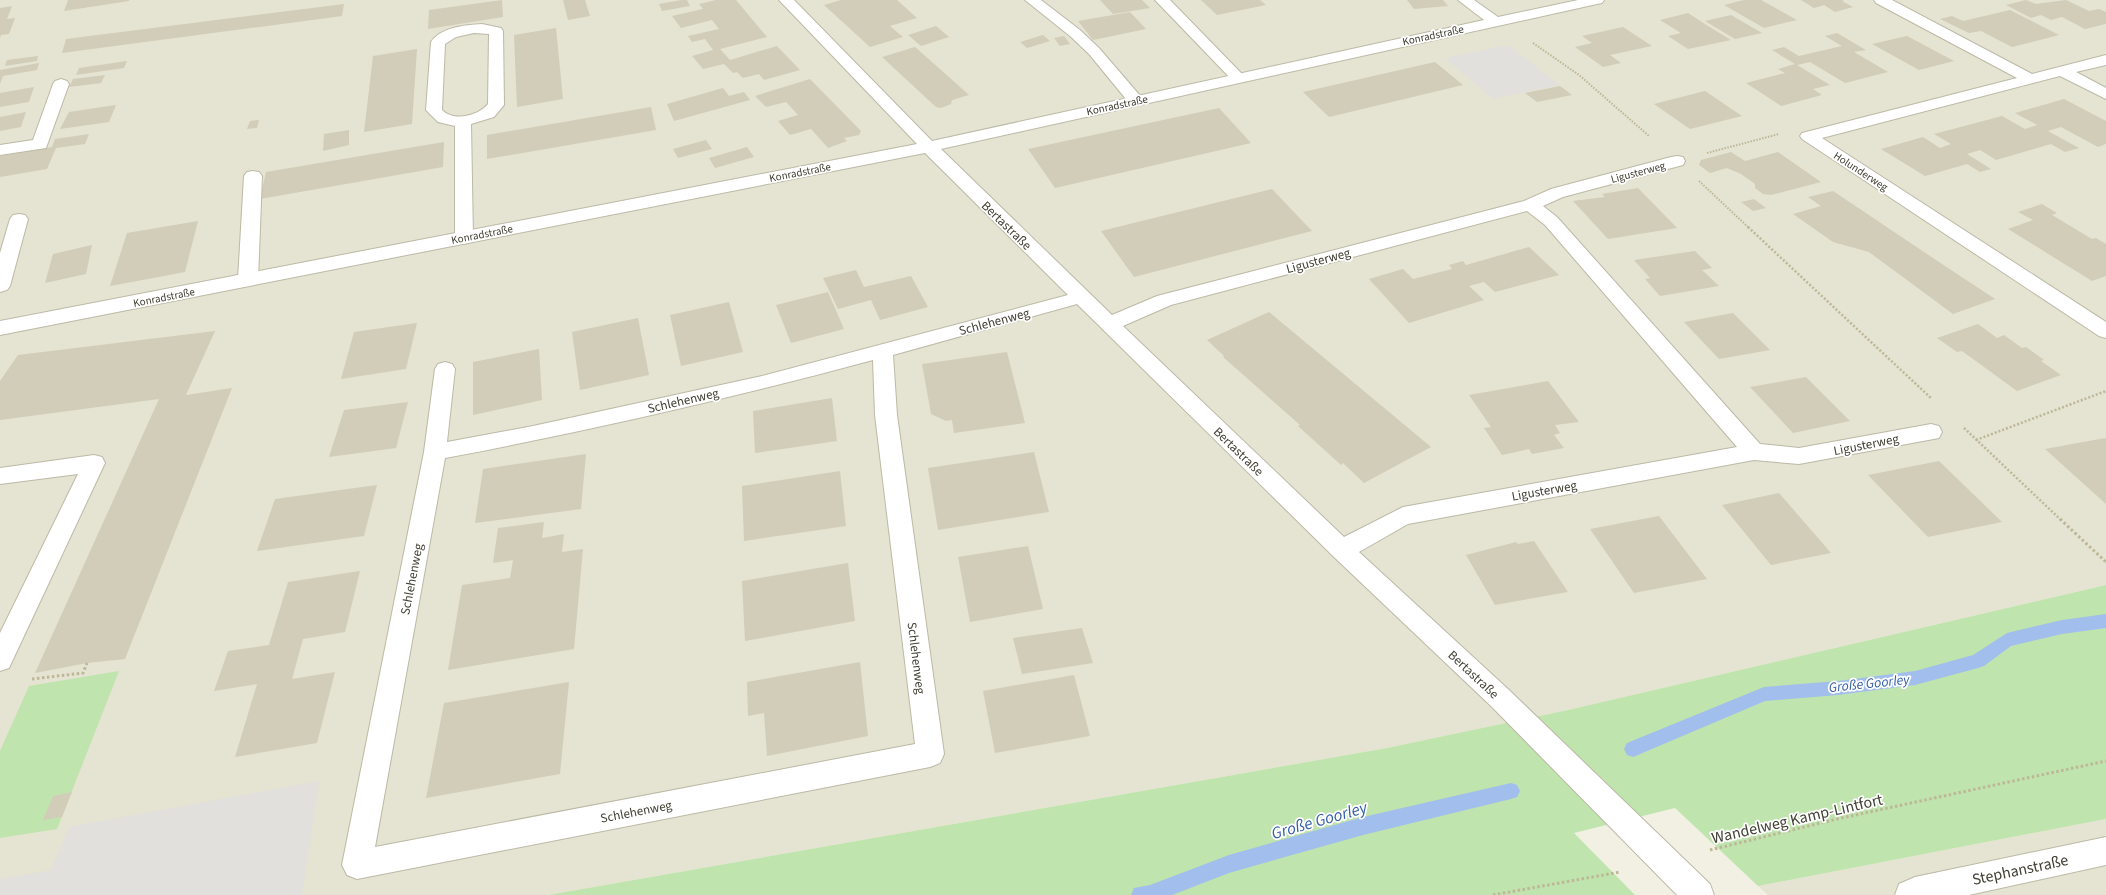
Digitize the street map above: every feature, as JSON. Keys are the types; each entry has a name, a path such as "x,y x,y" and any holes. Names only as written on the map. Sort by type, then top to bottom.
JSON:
{"street":[{"name":"Bertastraße","path":"786,0 928,147 1342,550 1500,698 1699,895"},
{"path":"1032,0 1075,33 1090,47 1136,101"},
{"path":"1162,0 1238,78"},
{"path":"1465,0 1494,21"},
{"name":"Konradstraße","path":"0,328 928,147 1494,21 1597,0"},
{"path":"1881,0 2030,80"},
{"path":"482,29 496,31 496,105 488,114 463,121 446,121 438,116 434,110 438,42 453,33 482,29"},
{"path":"1808,136 2106,60"},
{"path":"2062,71 2106,94"},
{"path":"0,150 40,144 61,84"},
{"path":"463,121 464,238"},
{"name":"Holunderweg","path":"1808,136 2052,298 2106,331"},
{"name":"Ligusterweg","path":"1109,324 1164,300 1530,205 1557,194 1677,161"},
{"path":"248,280 253,176"},
{"path":"1530,205 1551,221 1754,452"},
{"path":"0,286 18,219"},
{"name":"Schlehenweg","path":"435,452 533,434 762,383 1082,297"},
{"name":"Schlehenweg","path":"445,369 435,452 357,865 930,754 886,415 883,351"},
{"name":"Ligusterweg","path":"1342,550 1403,516 1754,452 1799,456 1931,432"},
{"path":"0,476 94,463 0,660"},
{"name":"Stephanstraße","path":"1910,895 1915,892 2106,851"}],"path":[{"path":"1494,21 1572,68 1599,89 1936,402"},
{"path":"1677,161 1790,132 1808,136"},
{"path":"1976,440 2106,391"},
{"path":"1959,424 2106,562"},
{"path":"30,679 83,672 87,663"},
{"name":"Wandelweg Kamp-Lintfort","path":"1493,895 1630,871 1837,819 2106,762"}],"shaded area":[{"path":"0,0 2106,0 2106,585 1568,710 1387,748 548,895 0,895"},
{"path":"1508,45 1559,85 1493,99 1445,58"},
{"path":"319,781 302,895 0,895 0,879 51,870 69,827"},
{"path":"2106,819 2106,895 1768,895 1758,886"}],"green space":[{"path":"2106,585 2106,819 1758,886 1675,808 1574,833 1635,895 548,895 1387,748 1568,710"},
{"path":"119,671 57,829 0,838 0,751 29,686"}],"building":[{"path":"68,0 129,0 129,1 64,11"},
{"path":"502,0 503,17 428,29 429,10"},
{"path":"563,0 585,0 590,16 568,20"},
{"path":"687,0 690,6 662,11 659,4"},
{"path":"716,0 736,0 767,37 720,49 730,60 777,46 800,70 764,80 759,74 743,78 737,72 733,73 724,64 703,69 692,56 713,50 705,39 692,42 688,36 719,29 712,20 681,28 672,16 703,9 699,4"},
{"path":"841,0 897,0 917,18 890,26 903,37 870,47 824,5"},
{"path":"1100,0 1142,0 1150,8 1113,14"},
{"path":"1201,0 1260,0 1266,5 1217,15"},
{"path":"1407,0 1443,0 1448,6 1414,9"},
{"path":"1744,0 1761,0 1797,20 1764,28 1724,5"},
{"path":"1801,0 1844,0 1842,1 1853,7 1835,12 1824,5 1814,8"},
{"path":"2026,0 2036,4 2066,0 2089,11 2099,9 2106,12 2106,24 2085,29 2062,17 2051,20 2041,15 2031,18 2006,5"},
{"path":"344,4 342,16 62,53 66,39"},
{"path":"12,6 7,19 15,18 9,34 1,35 0,38 0,8"},
{"path":"2010,10 2059,35 2012,47 1981,31 1969,33 1940,19 1952,16 1963,21"},
{"path":"1130,12 1146,29 1093,40 1078,21"},
{"path":"1688,13 1731,40 1688,49 1668,36 1681,33 1660,20"},
{"path":"1731,15 1762,33 1735,39 1705,21"},
{"path":"936,26 949,37 921,46 908,35"},
{"path":"1623,27 1652,46 1610,55 1621,63 1603,67 1575,47 1592,43 1582,36"},
{"path":"556,28 563,99 517,107 514,35"},
{"path":"1837,33 1866,50 1854,52 1888,72 1845,83 1810,62 1797,65 1830,85 1813,89 1822,95 1781,106 1746,83 1785,73 1778,69 1795,64 1772,50 1784,47 1799,56 1842,46 1825,36"},
{"path":"1043,35 1050,41 1027,48 1020,42"},
{"path":"1064,36 1070,44 1060,46 1054,38"},
{"path":"1907,36 1954,61 1919,70 1872,44"},
{"path":"915,47 969,95 952,100 951,104 941,108 936,107 882,57"},
{"path":"417,49 412,124 364,132 373,56"},
{"path":"38,56 37,61 5,66 7,60"},
{"path":"127,61 124,68 76,75 79,68"},
{"path":"1435,62 1463,85 1329,117 1303,92"},
{"path":"39,63 37,70 3,76 0,84 0,70"},
{"path":"105,75 101,83 69,87 73,79"},
{"path":"810,79 861,131 859,135 844,138 847,141 828,148 811,129 790,135 778,121 798,115 786,102 766,107 755,96"},
{"path":"1560,86 1572,95 1537,102 1525,93"},
{"path":"34,87 29,102 0,107 0,93"},
{"path":"723,88 729,96 744,92 750,100 674,121 667,104"},
{"path":"1705,91 1742,116 1690,129 1654,104"},
{"path":"2064,99 2106,121 2106,144 2098,147 2061,127 2048,131 2079,148 2065,152 2051,144 1996,160 1980,150 1967,154 1991,169 1980,172 1967,164 1925,176 1881,149 1923,137 1940,148 1951,144 1934,134 2002,116 2025,129 2037,125 2015,113"},
{"path":"116,105 109,122 60,129 69,112"},
{"path":"651,107 656,130 487,159 487,135"},
{"path":"1219,108 1251,143 1055,188 1028,149"},
{"path":"26,112 21,127 0,131 0,117"},
{"path":"259,120 257,128 247,129 250,121"},
{"path":"349,130 349,145 323,151 324,134"},
{"path":"89,134 85,144 56,148 47,169 0,177 0,156 52,147 55,139"},
{"path":"706,140 712,149 678,158 673,149"},
{"path":"444,142 443,167 260,199 266,172"},
{"path":"747,147 754,157 715,168 709,158"},
{"path":"1731,152 1745,161 1778,152 1821,182 1771,195 1763,194 1755,188 1755,184 1741,174 1727,168 1710,173 1699,165 1701,160"},
{"path":"1638,188 1677,228 1608,239 1573,201 1605,197 1602,194"},
{"path":"1272,189 1312,231 1134,277 1101,231"},
{"path":"1833,191 1995,299 1953,314 1869,252 1833,242 1793,214 1821,206 1808,197"},
{"path":"1754,199 1766,208 1753,211 1741,202"},
{"path":"2042,204 2057,213 2052,215 2092,239 2096,238 2106,244 2106,276 2092,281 2008,229 2033,220 2018,212"},
{"path":"198,221 185,272 110,286 127,233"},
{"path":"92,245 86,274 45,283 53,254"},
{"path":"1529,247 1559,275 1495,292 1484,282 1469,286 1484,300 1409,323 1369,279 1403,269 1413,279 1452,269 1449,265 1463,261 1466,265"},
{"path":"1695,251 1712,268 1702,270 1719,286 1660,296 1645,279 1650,278 1634,260"},
{"path":"856,270 864,287 911,276 928,307 880,320 871,300 838,309 823,278"},
{"path":"828,292 844,329 791,343 776,305"},
{"path":"729,302 743,352 681,366 670,315"},
{"path":"1269,312 1431,447 1364,483 1343,463 1341,465 1298,426 1300,425 1223,357 1224,356 1207,340"},
{"path":"1733,313 1770,350 1719,359 1684,322"},
{"path":"638,318 649,375 580,390 572,332"},
{"path":"417,323 406,369 341,379 354,332"},
{"path":"1978,324 1997,338 2004,335 2022,348 2026,347 2044,360 2041,361 2061,375 2017,391 1962,351 1957,352 1937,338"},
{"path":"215,331 186,395 232,388 125,659 87,663 35,673 159,399 0,420 0,381 18,355"},
{"path":"539,349 542,400 473,415 473,362"},
{"path":"1007,352 1025,423 954,433 952,420 946,421 931,414 922,364"},
{"path":"1806,377 1850,421 1793,433 1750,387"},
{"path":"1548,381 1579,422 1555,425 1560,433 1554,435 1564,448 1532,454 1529,449 1502,455 1484,428 1491,427 1469,395"},
{"path":"832,398 837,441 755,453 753,411"},
{"path":"408,402 396,448 329,457 344,410"},
{"path":"2106,439 2106,504 2045,449"},
{"path":"1034,452 1049,512 938,530 928,468"},
{"path":"586,454 581,509 475,523 483,469"},
{"path":"1939,461 2002,522 1928,537 1868,475"},
{"path":"840,471 846,526 744,541 742,486"},
{"path":"377,485 364,536 257,551 275,499"},
{"path":"1779,493 1831,553 1771,565 1722,505"},
{"path":"1659,516 1707,579 1634,593 1590,529"},
{"path":"544,522 542,538 564,534 562,552 583,549 574,649 448,670 462,585 510,578 513,560 493,563 498,528"},
{"path":"1534,541 1568,592 1495,605 1466,555 1516,542 1518,544"},
{"path":"1028,546 1043,609 970,622 958,557"},
{"path":"848,563 855,621 745,641 742,581"},
{"path":"360,571 345,632 303,639 292,679 335,672 317,743 235,757 257,684 214,691 228,651 269,645 288,582"},
{"path":"1082,628 1093,663 1022,674 1013,638"},
{"path":"860,662 868,736 767,756 764,713 748,716 747,682"},
{"path":"1074,675 1090,736 995,753 983,691"},
{"path":"569,682 560,774 426,798 444,703"},
{"path":"72,792 62,817 43,820 53,796"}],"waterway":[{"name":"Große Goorley","path":"1633,749 1764,694 1838,688 1915,678 1978,661 2007,640 2062,627 2106,621"},
{"name":"Große Goorley","path":"1141,895 1150,894 1229,864 1363,826 1511,791"}]}
